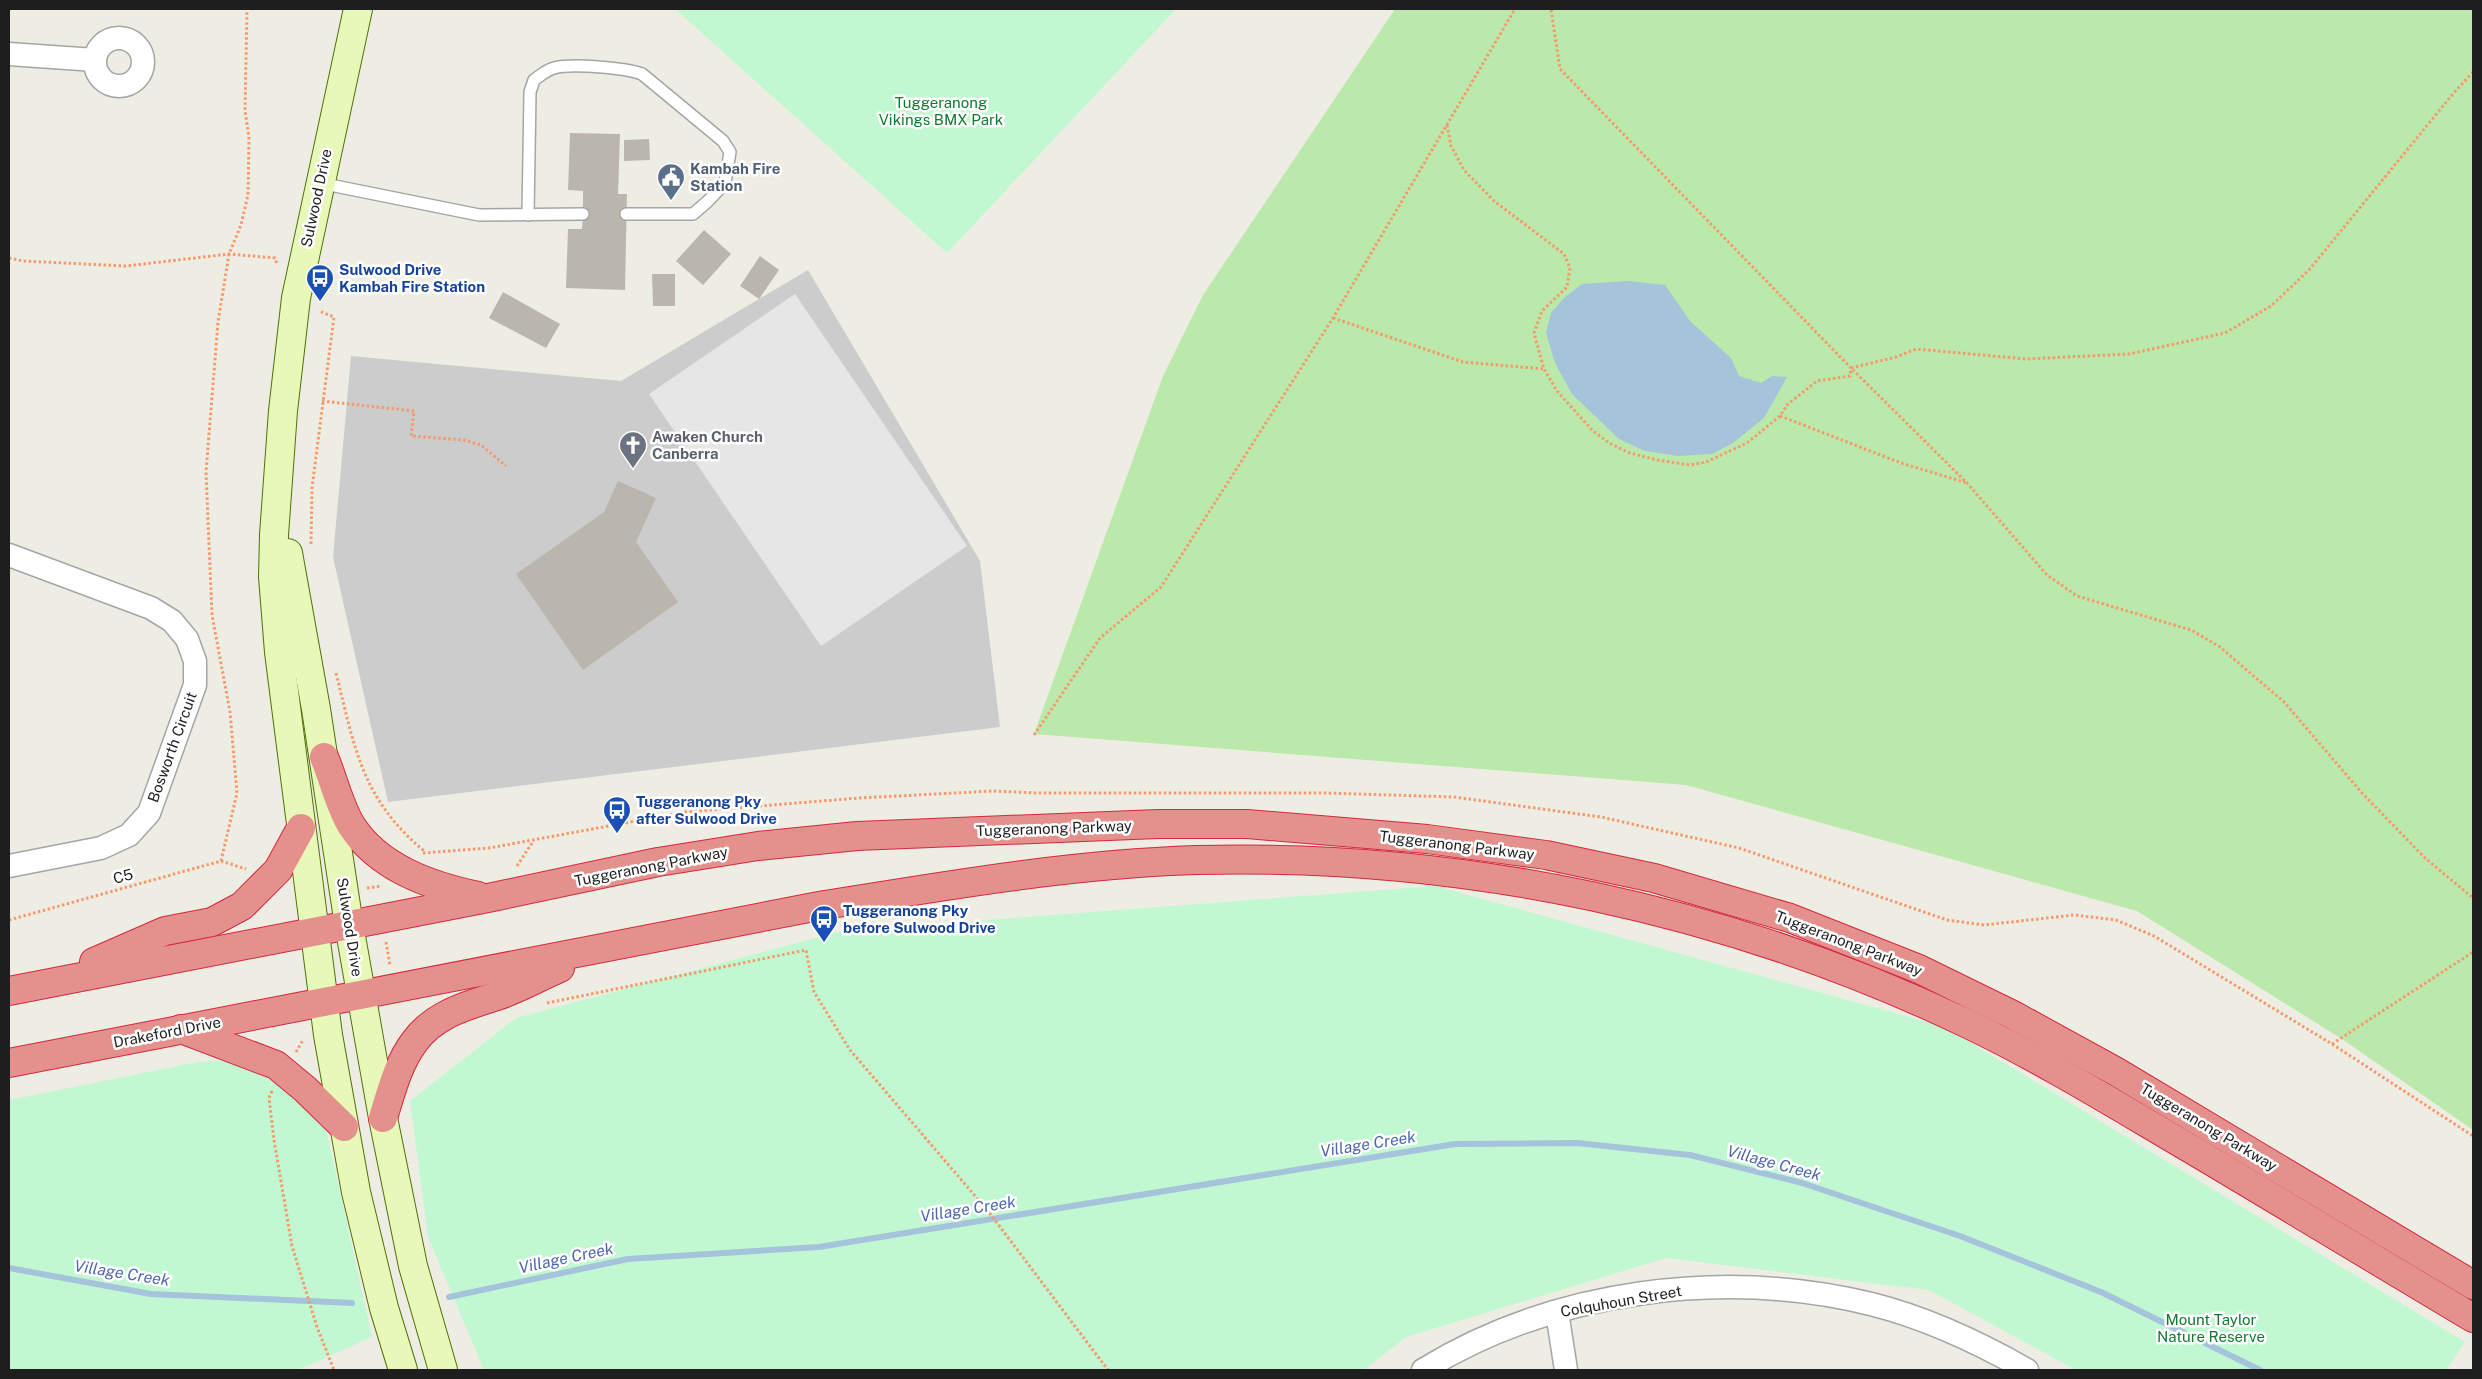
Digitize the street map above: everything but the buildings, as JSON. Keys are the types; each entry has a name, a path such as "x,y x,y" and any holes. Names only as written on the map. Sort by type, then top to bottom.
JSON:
{"highway":[{"path":"324,757 350,824 379,856 431,884 488,898"},
{"name":"Tuggeranong Parkway","path":"316,931 488,898 658,862 758,846 856,836 1158,824 1247,824 1427,839 1546,855 1654,878 1722,897 1790,918 1919,969 2013,1014 2115,1071 2473,1285"},
{"path":"42,984 165,931 212,922 229,914 252,898 278,870 301,828"},
{"name":"Tuggeranong Parkway","path":"360,994 819,906 909,891 1114,865 1194,860 1276,860 1352,863 1501,879 1590,894 1695,920 1769,943 1915,1000 1968,1024 2103,1097 2473,1318"},
{"path":"9,990 316,931"},
{"path":"383,1118 405,1058 414,1041 434,1022 455,1010 498,996 602,949"},
{"name":"Drakeford Drive","path":"9,1062 360,994"},
{"path":"180,1029 255,1055 284,1071 344,1127"}],"main road":[{"name":"Sulwood Drive","path":"358,9 296,298 283,411 274,535 274,585 279,652 301,828 324,1002 344,1127 369,1248 402,1370"},
{"name":"Sulwood Drive","path":"279,479 293,588 324,757 360,994 413,1266 443,1370"}],"street":[{"path":"9,54 95,60"},
{"name":"Bosworth Circuit","path":"9,555 151,608 172,621 187,639 195,661 195,685 148,813 129,835 101,848 9,866"},
{"name":"Colquhoun Street","path":"1423,1370 1492,1335 1557,1312 1592,1303 1663,1291 1734,1288 1804,1292 1872,1304 1936,1324 1966,1337 2027,1370"},
{"path":"1557,1312 1566,1370"}],"lane":[{"path":"528,214 530,92 534,80 554,68 565,67 630,69 642,74 724,141 730,152 725,182 707,202 692,214 626,214"},
{"path":"320,183 480,215 582,214"}],"path":[{"path":"244,867 221,861 237,793 230,712 212,615 206,472 218,322 229,254 241,225 248,195 249,137 245,111 247,9"},
{"path":"1034,735 1100,638 1161,587 1333,318 1515,9"},
{"path":"1551,9 1560,70 1851,368 1967,483 2047,576 2078,596 2191,630 2220,647 2284,702 2362,794 2425,858 2473,898"},
{"path":"1851,368 1896,356 1916,348 2026,359 2110,355 2129,354 2225,332 2272,306 2309,270 2473,72"},
{"path":"1447,126 1451,146 1464,170 1494,201 1564,254 1570,268 1567,287 1542,311 1534,333 1544,369 1569,406 1592,430 1609,443 1630,453 1657,460 1690,465 1706,462 1747,443 1780,416 1788,404 1817,381 1850,376 1851,368"},
{"path":"9,258 23,261 126,266 229,254 274,258 277,264"},
{"path":"311,546 312,488 334,317 318,312 319,307"},
{"path":"1333,318 1463,362 1544,369"},
{"path":"322,401 414,411 411,436 464,440 481,445 506,466"},
{"path":"1780,416 1901,463 1967,483"},
{"path":"334,664 353,740 374,796 404,834 424,851"},
{"name":"C5","path":"9,920 221,861"},
{"path":"377,886 394,988"},
{"path":"543,1003 806,950 814,992 850,1050 1002,1228 1108,1370"},
{"path":"2332,1044 2473,952"},
{"path":"305,1037 269,1098 292,1246 334,1370"}],"shaded area":[{"name":"Awaken Church Canberra","path":"808,270 980,561 1000,727 388,802 333,557 351,356 621,381"},
{"path":"795,294 967,546 821,646 649,394"}],"green space":[{"name":"Tuggeranong Vikings BMX Park","path":"675,9 1176,9 947,253"},
{"path":"1395,9 2473,9 2473,1130 2342,1039 2137,911 1686,785 1034,734 1163,376 1203,295"},
{"name":"Mount Taylor Nature Reserve","path":"1436,886 1945,1027 2465,1342 2446,1370 2076,1370 1929,1290 1666,1258 1406,1337 1364,1370 484,1370 428,1237 410,1101 516,1018 842,931"},
{"path":"231,1060 264,1068 308,1100 326,1129 372,1337 298,1370 9,1370 9,1100 198,1062"}],"water":[{"path":"1628,281 1665,285 1690,321 1731,358 1739,376 1761,383 1772,376 1787,377 1764,418 1733,443 1712,454 1678,456 1645,451 1619,439 1572,394 1555,363 1546,333 1551,313 1564,298 1582,284"}],"waterway":[{"name":"Village Creek","path":"449,1297 628,1259 819,1247 1455,1144 1577,1143 1690,1155 1802,1183 1960,1236 2101,1292 2260,1370"},
{"name":"Village Creek","path":"9,1268 151,1294 352,1303"}],"place":[{"name":"Kambah Fire Station","path":"671,201"},
{"name":"Sulwood Drive Kambah Fire Station","path":"320,302"},
{"name":"Awaken Church Canberra","path":"633,469"},
{"name":"Tuggeranong Pky after Sulwood Drive","path":"617,834"},
{"name":"Tuggeranong Pky before Sulwood Drive","path":"824,943"}]}
